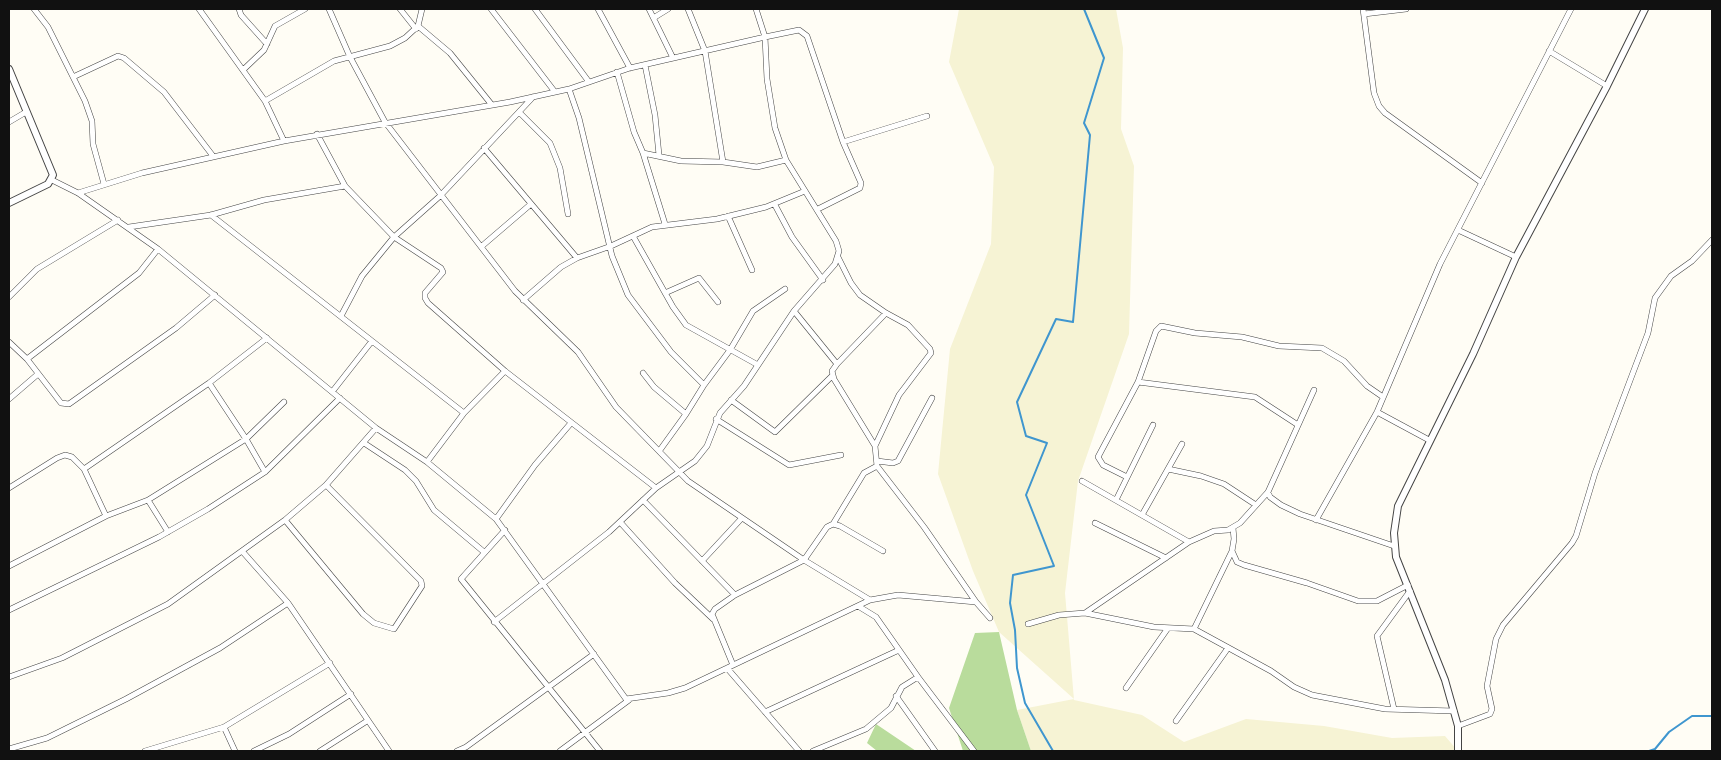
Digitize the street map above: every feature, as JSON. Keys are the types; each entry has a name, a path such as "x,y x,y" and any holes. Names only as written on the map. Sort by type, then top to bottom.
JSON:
{"street":[{"path":"34,9 48,26 85,101 92,121 93,144 104,184"},
{"path":"200,9 264,101 284,141"},
{"path":"239,9 241,15 267,44"},
{"path":"243,70 264,50 276,26 305,9"},
{"path":"329,9 350,57 385,122 440,196 482,246 523,300 578,352 616,407 660,450 678,472 741,519 870,600"},
{"path":"400,9 417,27 450,53 492,105"},
{"path":"264,101 334,61 390,46 406,38 417,27 422,9"},
{"path":"491,9 514,36 555,92"},
{"path":"535,9 589,82"},
{"path":"598,9 630,68"},
{"path":"649,9 655,17 673,58"},
{"path":"655,17 668,9"},
{"path":"688,9 705,51 723,162"},
{"path":"756,9 765,37 767,79 772,113 786,160 836,241 838,257 851,283 860,295 908,325 926,344 931,354 899,396 875,446"},
{"path":"1406,9 1364,12 1374,92 1379,106 1385,113 1482,183"},
{"path":"1316,520 1377,412 1440,264 1571,9"},
{"path":"1458,751 1458,726 1445,680 1396,557 1394,533 1398,506 1473,354 1516,258 1607,86 1644,9"},
{"path":"78,193 142,173 213,156 317,134 492,105 569,89 630,68 800,30 807,36 843,142 860,182 860,188 818,209"},
{"path":"1549,51 1607,86"},
{"path":"73,77 118,56 124,58 164,92 213,156"},
{"path":"644,65 655,115 659,155"},
{"path":"9,69 26,112 52,167 52,180"},
{"path":"617,72 634,132 643,153 665,224"},
{"path":"569,89 611,246 612,256 628,294 671,352 704,385"},
{"path":"341,316 362,276 394,237 440,196 533,97"},
{"path":"9,122 26,112"},
{"path":"520,113 550,143 560,168 568,214"},
{"path":"843,142 927,116"},
{"path":"317,134 345,186 394,237 440,266 443,272 425,298 505,371 656,488"},
{"path":"484,148 577,258"},
{"path":"643,153 681,161 723,162 757,167 786,160"},
{"path":"52,180 78,193 158,249 376,428 427,462 496,520 624,697 629,700"},
{"path":"9,203 52,180"},
{"path":"128,228 211,215 264,200 345,186"},
{"path":"523,300 561,268 577,258 633,236 665,224 728,216 775,204 805,191"},
{"path":"482,246 531,204"},
{"path":"775,204 792,237 823,280"},
{"path":"211,215 464,413"},
{"path":"728,216 752,270"},
{"path":"9,296 37,269 118,220"},
{"path":"1458,230 1516,258"},
{"path":"633,236 665,294 686,325 758,365"},
{"path":"1458,726 1490,714 1492,709 1487,686 1496,639 1503,625 1576,536 1595,474 1648,333 1654,298 1671,276 1692,261 1712,240"},
{"path":"27,359 139,273 158,249"},
{"path":"494,622 544,585 620,522 656,488 702,454 716,419 758,365 794,311 823,280 838,257"},
{"path":"665,294 699,278 718,302"},
{"path":"660,450 730,350 753,311 785,289"},
{"path":"9,342 27,359 61,403 66,405 72,403 176,328 215,295"},
{"path":"794,311 837,364"},
{"path":"886,313 837,364 832,371 832,376 875,446 877,464 976,602 990,618"},
{"path":"1127,477 1102,465 1098,457 1138,382 1156,332 1161,326 1195,333 1242,338 1279,346 1322,348 1344,361 1367,386 1383,397"},
{"path":"84,469 210,383 267,338"},
{"path":"332,392 372,341"},
{"path":"427,462 464,413 505,371"},
{"path":"643,373 654,387 686,414"},
{"path":"9,399 38,374"},
{"path":"731,400 776,432 832,376"},
{"path":"1138,382 1254,397 1266,402 1298,425"},
{"path":"210,383 265,472"},
{"path":"1085,613 1189,542 1214,531 1234,528 1268,492 1314,390"},
{"path":"9,610 168,532 208,509 265,472 340,398"},
{"path":"733,666 712,614 715,609 735,595 804,560 827,527 833,524 864,473 877,464 893,464 898,461 932,398"},
{"path":"9,566 106,516 148,500 246,439 284,402"},
{"path":"1377,412 1429,440"},
{"path":"716,419 789,465 841,455"},
{"path":"496,520 535,465 571,423"},
{"path":"1116,500 1152,425"},
{"path":"9,677 62,658 168,604 285,520 326,485 376,428"},
{"path":"364,443 405,470 416,481 434,510 484,552"},
{"path":"1142,515 1182,444"},
{"path":"9,488 57,458 65,455 72,457 84,469 106,516"},
{"path":"1168,469 1201,476 1224,484 1256,505"},
{"path":"1082,481 1189,542"},
{"path":"285,520 363,614 374,623 394,629 422,586 421,581 326,485"},
{"path":"1268,492 1270,497 1281,505 1316,520 1394,546"},
{"path":"148,500 168,532"},
{"path":"643,500 735,595"},
{"path":"702,561 741,519"},
{"path":"620,522 675,583 715,620"},
{"path":"1095,523 1166,558"},
{"path":"833,524 840,526 883,551"},
{"path":"1194,629 1232,551 1234,528"},
{"path":"504,530 461,579 600,751"},
{"path":"242,550 288,603 389,751"},
{"path":"1232,551 1237,562 1244,565 1307,583 1358,601 1378,601 1409,588"},
{"path":"1394,709 1377,636 1409,588"},
{"path":"560,751 629,700 685,688 870,600 898,595 976,602"},
{"path":"9,750 47,738 126,700 220,648 288,603"},
{"path":"858,606 876,617 918,677 974,751"},
{"path":"1028,624 1059,615 1085,613 1168,628 1194,629 1304,692 1394,709 1454,711"},
{"path":"1126,688 1168,628"},
{"path":"1176,720 1228,648"},
{"path":"765,712 900,650"},
{"path":"457,751 468,749 594,654"},
{"path":"145,751 224,727 330,663"},
{"path":"727,668 799,751"},
{"path":"812,751 866,729 890,708 902,687 918,677"},
{"path":"254,751 289,734 350,694"},
{"path":"896,696 935,751"},
{"path":"320,751 367,721"},
{"path":"224,727 235,751"}],"shaded area":[{"path":"959,9 1116,9 1123,48 1121,129 1134,166 1129,334 1078,481 1065,593 1074,699 999,632 973,571 938,474 950,349 991,244 994,167 949,62"},
{"path":"1074,699 1142,715 1184,742 1246,719 1324,726 1392,738 1445,736 1457,750 1031,751 1017,710"}],"green space":[{"path":"999,632 1017,710 1031,751 963,751 949,708 975,633"},
{"path":"876,724 916,751 877,751 867,743"}],"waterway":[{"path":"1053,751 1025,703 1017,668 1015,630 1010,603 1013,575 1054,566 1026,495 1047,443 1026,436 1017,402 1056,319 1073,322 1090,135 1084,123 1104,58 1084,9"},
{"path":"1649,751 1655,749 1669,732 1692,716 1712,716"}]}
